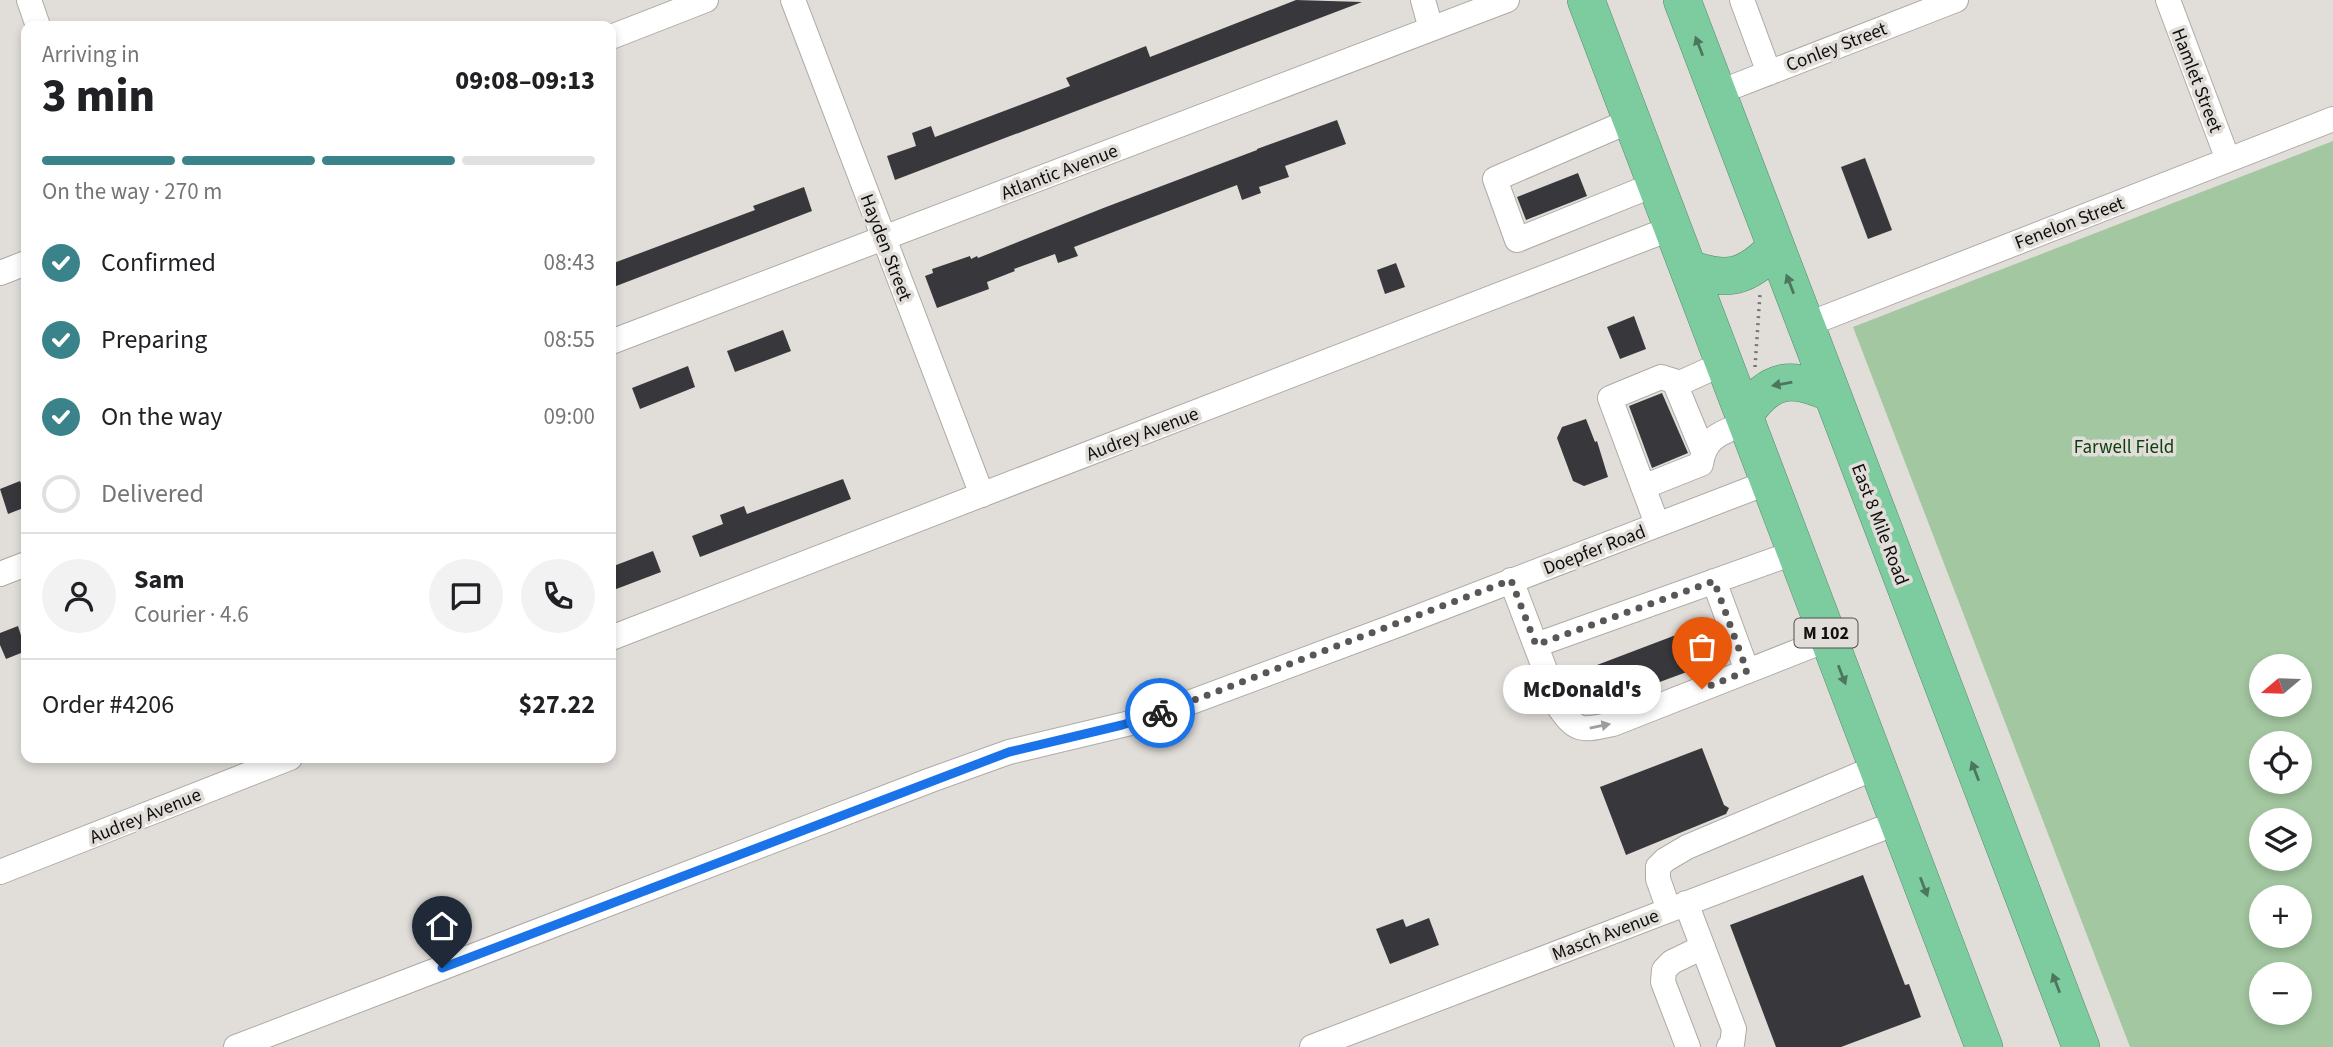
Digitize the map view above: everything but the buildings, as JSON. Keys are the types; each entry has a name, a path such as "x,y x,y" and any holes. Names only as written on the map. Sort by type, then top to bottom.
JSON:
{"highway":[{"name":"M 102","path":"1586,0 1688,268 1738,369 1745,419 1984,1047"},
{"name":"East 8 Mile Road","path":"1682,0 2081,1047"},
{"path":"1688,268 1714,276 1740,275 1752,269 1776,247"},
{"path":"1745,419 1755,399 1773,385 1799,382 1832,394"}],"street":[{"path":"29,0 36,21"},
{"path":"616,35 706,0"},
{"name":"Hayden Street","path":"793,0 982,495"},
{"path":"1423,0 1431,29"},
{"name":"Atlantic Avenue","path":"616,340 1507,0"},
{"path":"1742,0 1769,73"},
{"name":"Conley Street","path":"1717,93 1956,0"},
{"name":"Hamlet Street","path":"2168,0 2228,160"},
{"name":"Fenelon Street","path":"1806,325 2333,119"},
{"path":"1632,120 1495,179 1517,240 1656,184"},
{"name":"Audrey Avenue","path":"616,636 1672,228"},
{"path":"0,273 21,265"},
{"path":"1657,524 1610,398 1661,377 1680,383 1738,369"},
{"path":"1674,381 1703,451"},
{"path":"1643,487 1701,464 1703,451 1712,438 1745,419"},
{"name":"Doepfer Road","path":"236,1047 983,761 1009,752 1143,720 1769,482"},
{"path":"1536,645 1796,552"},
{"path":"0,574 21,566"},
{"path":"1511,580 1559,707 1569,722 1577,728 1590,729 1614,724 1829,639"},
{"path":"1714,581 1747,671"},
{"name":"Audrey Avenue","path":"0,872 276,763"},
{"path":"1732,1046 1734,1029 1703,947 1658,879 1658,867 1687,848 1877,767"},
{"name":"Masch Avenue","path":"1312,1047 1899,822"},
{"path":"1688,1047 1663,982 1664,970 1672,962 1703,947"}],"path":[{"path":"1738,369 1755,370 1760,294 1765,288"}],"green space":[{"name":"Farwell Field","path":"2333,141 2333,1047 2130,1047 1853,327"}],"way so far":[{"path":"1160,713 1511,580 1536,645 1714,581 1747,671 1702,689"}],"place":[{"name":"McDonald's","path":"1702,689"}],"route":[{"path":"442,968 1009,752 1143,720 1160,713"}]}
